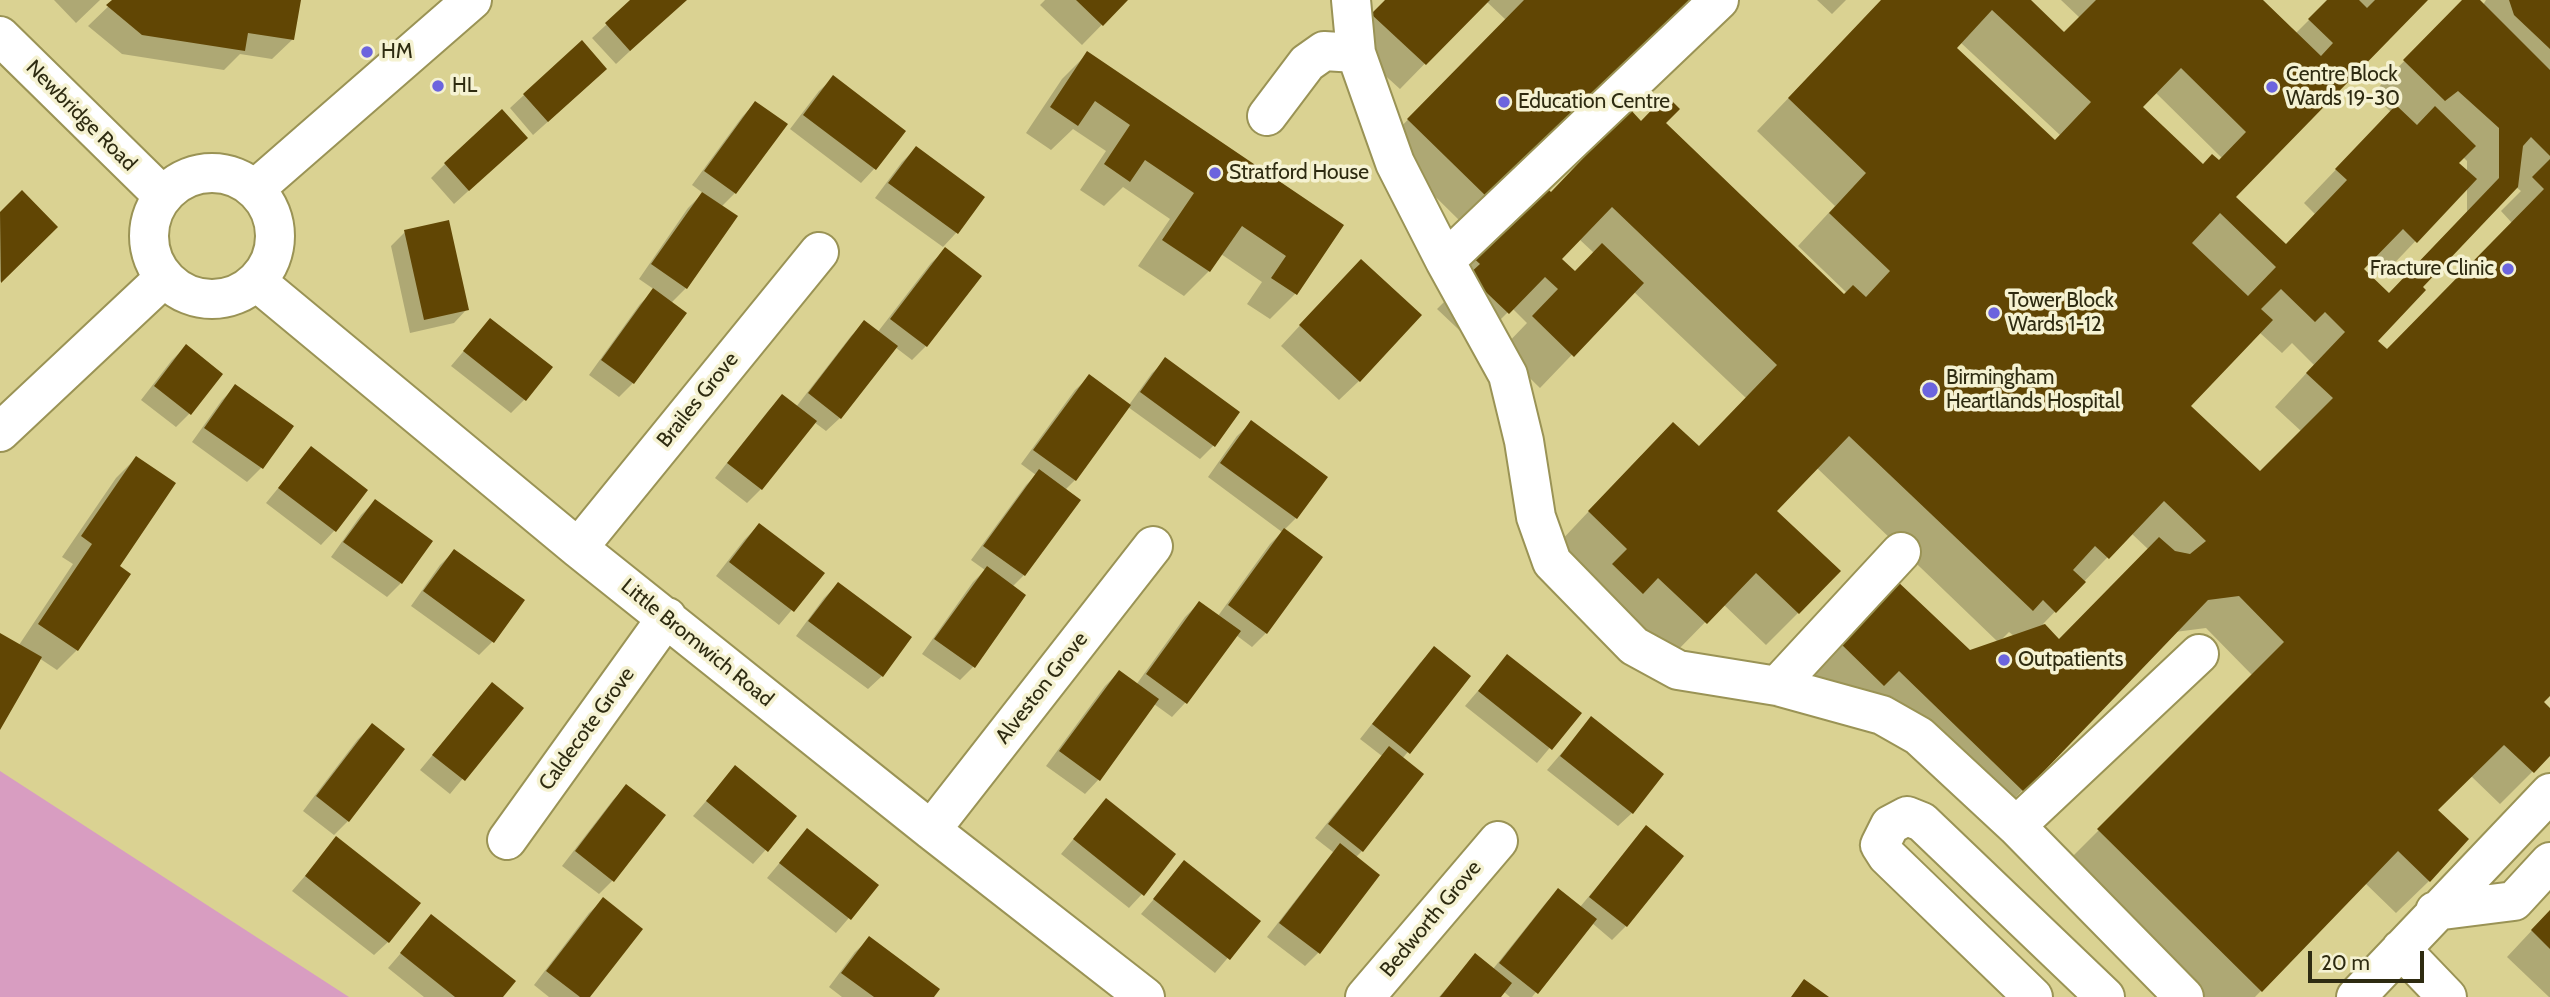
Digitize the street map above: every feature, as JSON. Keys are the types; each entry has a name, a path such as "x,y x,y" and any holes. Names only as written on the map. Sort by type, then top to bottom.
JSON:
{"street":[{"path":"255,189 472,0"},
{"path":"1351,0 1356,53 1395,163 1508,375 1524,441 1536,517 1552,562 1634,646 1678,670 1777,686 1882,715 1919,736 2016,826 2184,997"},
{"path":"1445,261 1719,0"},
{"name":"Newbridge Road","path":"0,36 163,196"},
{"path":"1267,116 1307,62 1324,51 1356,53"},
{"path":"205,173 230,175 255,189 269,209 274,227 274,247 256,282 224,298 179,293 163,279 152,257 149,230 154,211 163,196 175,184 205,173"},
{"name":"Brailes Grove","path":"578,548 819,252"},
{"path":"0,432 163,279"},
{"name":"Little Bromwich Road","path":"256,282 578,548 930,830 1145,997"},
{"name":"Alveston Grove","path":"930,830 1153,546"},
{"path":"1777,686 1901,552"},
{"name":"Caldecote Grove","path":"507,840 667,617"},
{"path":"2016,826 2199,654"},
{"path":"2356,997 2550,793"},
{"path":"2033,997 1887,856 1880,845 1889,825 1907,816 1922,822 2105,997"},
{"name":"Bedworth Grove","path":"1365,997 1498,841"},
{"path":"2435,911 2514,901 2550,862"},
{"path":"2400,949 2447,997"}],"shaded area":[{"path":"0,771 349,997 0,997"}],"building":[{"path":"112,0 301,0 294,40 248,33 245,51 142,35 106,5"},
{"path":"630,0 687,0 630,51 605,23"},
{"path":"1076,0 1128,0 1103,26"},
{"path":"1385,0 1490,0 1426,65 1371,14"},
{"name":"Education Centre","path":"1524,0 1710,0 1626,85 1614,73 1489,199 1407,119"},
{"path":"1881,0 2031,0 2064,32 2096,0 2263,0 2321,56 2333,43 2308,19 2327,0 2359,0 2367,8 2375,0 2428,0 2236,197 2286,244 2347,180 2335,169 2396,105 2417,125 2435,106 2476,146 2459,163 2477,179 2417,243 2403,229 2364,269 2389,293 2499,178 2499,128 2458,91 2445,101 2403,60 2462,0 2480,0 2550,70 2550,156 2531,137 2523,146 2518,187 2423,287 2426,290 2378,341 2387,349 2544,189 2532,177 2550,159 2550,696 2544,702 2550,708 2550,756 2534,773 2504,745 2438,810 2469,839 2430,882 2398,851 2262,992 2097,829 2284,642 2239,596 2208,600 2024,792 1899,671 1884,686 1838,641 1895,579 1970,650 2045,624 2059,639 2159,537 2175,551 2190,554 2206,541 2164,501 2109,559 2095,546 2073,570 2086,582 2056,613 2043,600 2033,611 1849,436 1777,511 1841,571 1799,614 1756,573 1707,624 1658,578 1643,594 1612,564 1627,549 1588,511 1673,422 1699,446 1777,365 1612,207 1562,259 1575,271 1602,243 1644,283 1574,357 1532,316 1558,289 1545,277 1509,314 1468,275 1480,264 1471,256 1541,183 1551,192 1630,109 1641,121 1666,95 1680,109 1666,123 1844,294 1853,285 1866,297 1890,271 1829,213 1866,173 1788,98","holes":["1992,10 2091,102 2055,140 1957,48","2181,68 2246,132 2219,160 2212,154 2203,164 2143,107","2220,213 2276,267 2248,296 2192,243","2281,289 2315,322 2325,312 2345,332 2306,373 2333,398 2260,471 2191,406 2273,320 2261,309"]},
{"path":"2509,0 2550,0 2550,49 2514,15"},
{"path":"582,40 607,69 548,122 523,94"},
{"name":"Stratford House","path":"1087,51 1344,225 1297,295 1271,278 1286,256 1242,226 1210,272 1162,240 1194,193 1145,160 1130,182 1104,164 1130,125 1095,101 1078,126 1050,107"},
{"path":"833,75 906,131 876,170 803,115"},
{"path":"755,101 788,124 736,194 704,171"},
{"path":"502,109 528,138 469,191 444,163"},
{"path":"916,146 985,197 958,234 888,183"},
{"path":"22,190 58,227 1,283 0,212"},
{"path":"702,192 738,216 687,289 651,264"},
{"path":"449,220 469,310 424,320 404,230"},
{"path":"945,247 982,276 927,347 890,319"},
{"path":"1361,259 1422,315 1360,382 1299,325"},
{"path":"653,288 687,313 634,384 601,360"},
{"path":"490,318 553,367 526,401 463,351"},
{"path":"864,320 898,346 841,419 808,393"},
{"path":"186,344 223,374 191,415 154,386"},
{"path":"1165,357 1240,412 1215,447 1140,392"},
{"path":"1089,374 1131,405 1076,481 1033,450"},
{"path":"235,384 294,426 263,469 204,428"},
{"path":"782,394 817,421 762,490 727,463"},
{"path":"1251,420 1328,477 1297,519 1220,463"},
{"path":"311,446 368,490 336,532 278,488"},
{"path":"136,456 176,483 120,566 131,574 78,651 38,624 92,544 81,536"},
{"path":"1039,469 1081,500 1025,576 983,546"},
{"path":"375,499 433,541 402,584 343,542"},
{"path":"759,523 825,573 794,612 729,562"},
{"path":"1284,528 1323,557 1267,634 1228,605"},
{"path":"454,549 525,600 494,643 423,591"},
{"path":"987,566 1026,595 975,668 934,639"},
{"path":"838,582 912,637 883,677 808,621"},
{"path":"1199,601 1241,631 1187,704 1146,674"},
{"path":"0,633 42,657 0,730"},
{"path":"1434,646 1471,676 1410,754 1372,724"},
{"path":"1507,654 1582,713 1552,750 1478,691"},
{"path":"1119,670 1159,699 1100,781 1059,751"},
{"path":"492,682 524,708 465,781 432,755"},
{"path":"1591,716 1664,774 1633,814 1560,756"},
{"path":"372,723 405,749 349,822 316,796"},
{"path":"1389,746 1424,774 1363,852 1328,824"},
{"path":"735,765 797,816 768,852 706,801"},
{"path":"626,784 666,815 614,882 575,851"},
{"path":"1106,798 1176,854 1144,896 1073,839"},
{"path":"1646,825 1684,856 1627,927 1589,897"},
{"path":"807,828 879,885 851,920 779,863"},
{"path":"336,836 421,903 389,943 305,876"},
{"path":"1340,843 1380,875 1320,954 1279,923"},
{"path":"1184,860 1261,921 1230,960 1153,899"},
{"path":"1558,888 1597,919 1538,994 1499,963"},
{"path":"603,897 643,929 590,997 580,997 546,971"},
{"path":"2550,910 2550,949 2531,930"},
{"path":"431,914 516,981 503,997 455,997 400,953"},
{"path":"869,936 940,989 934,997 874,997 841,973"},
{"path":"1475,953 1512,983 1501,997 1440,997"},
{"path":"1804,979 1829,997 1791,997"}],"place":[{"name":"HM","path":"367,52"},
{"name":"HL","path":"438,86"},
{"name":"Centre Block Wards 19-30","path":"2272,87"},
{"name":"Education Centre","path":"1504,102"},
{"name":"Stratford House","path":"1215,173"},
{"name":"Fracture Clinic","path":"2508,269"},
{"name":"Tower Block Wards 1-12","path":"1994,313"},
{"name":"Birmingham Heartlands Hospital","path":"1930,390"},
{"name":"Outpatients","path":"2004,660"}]}
